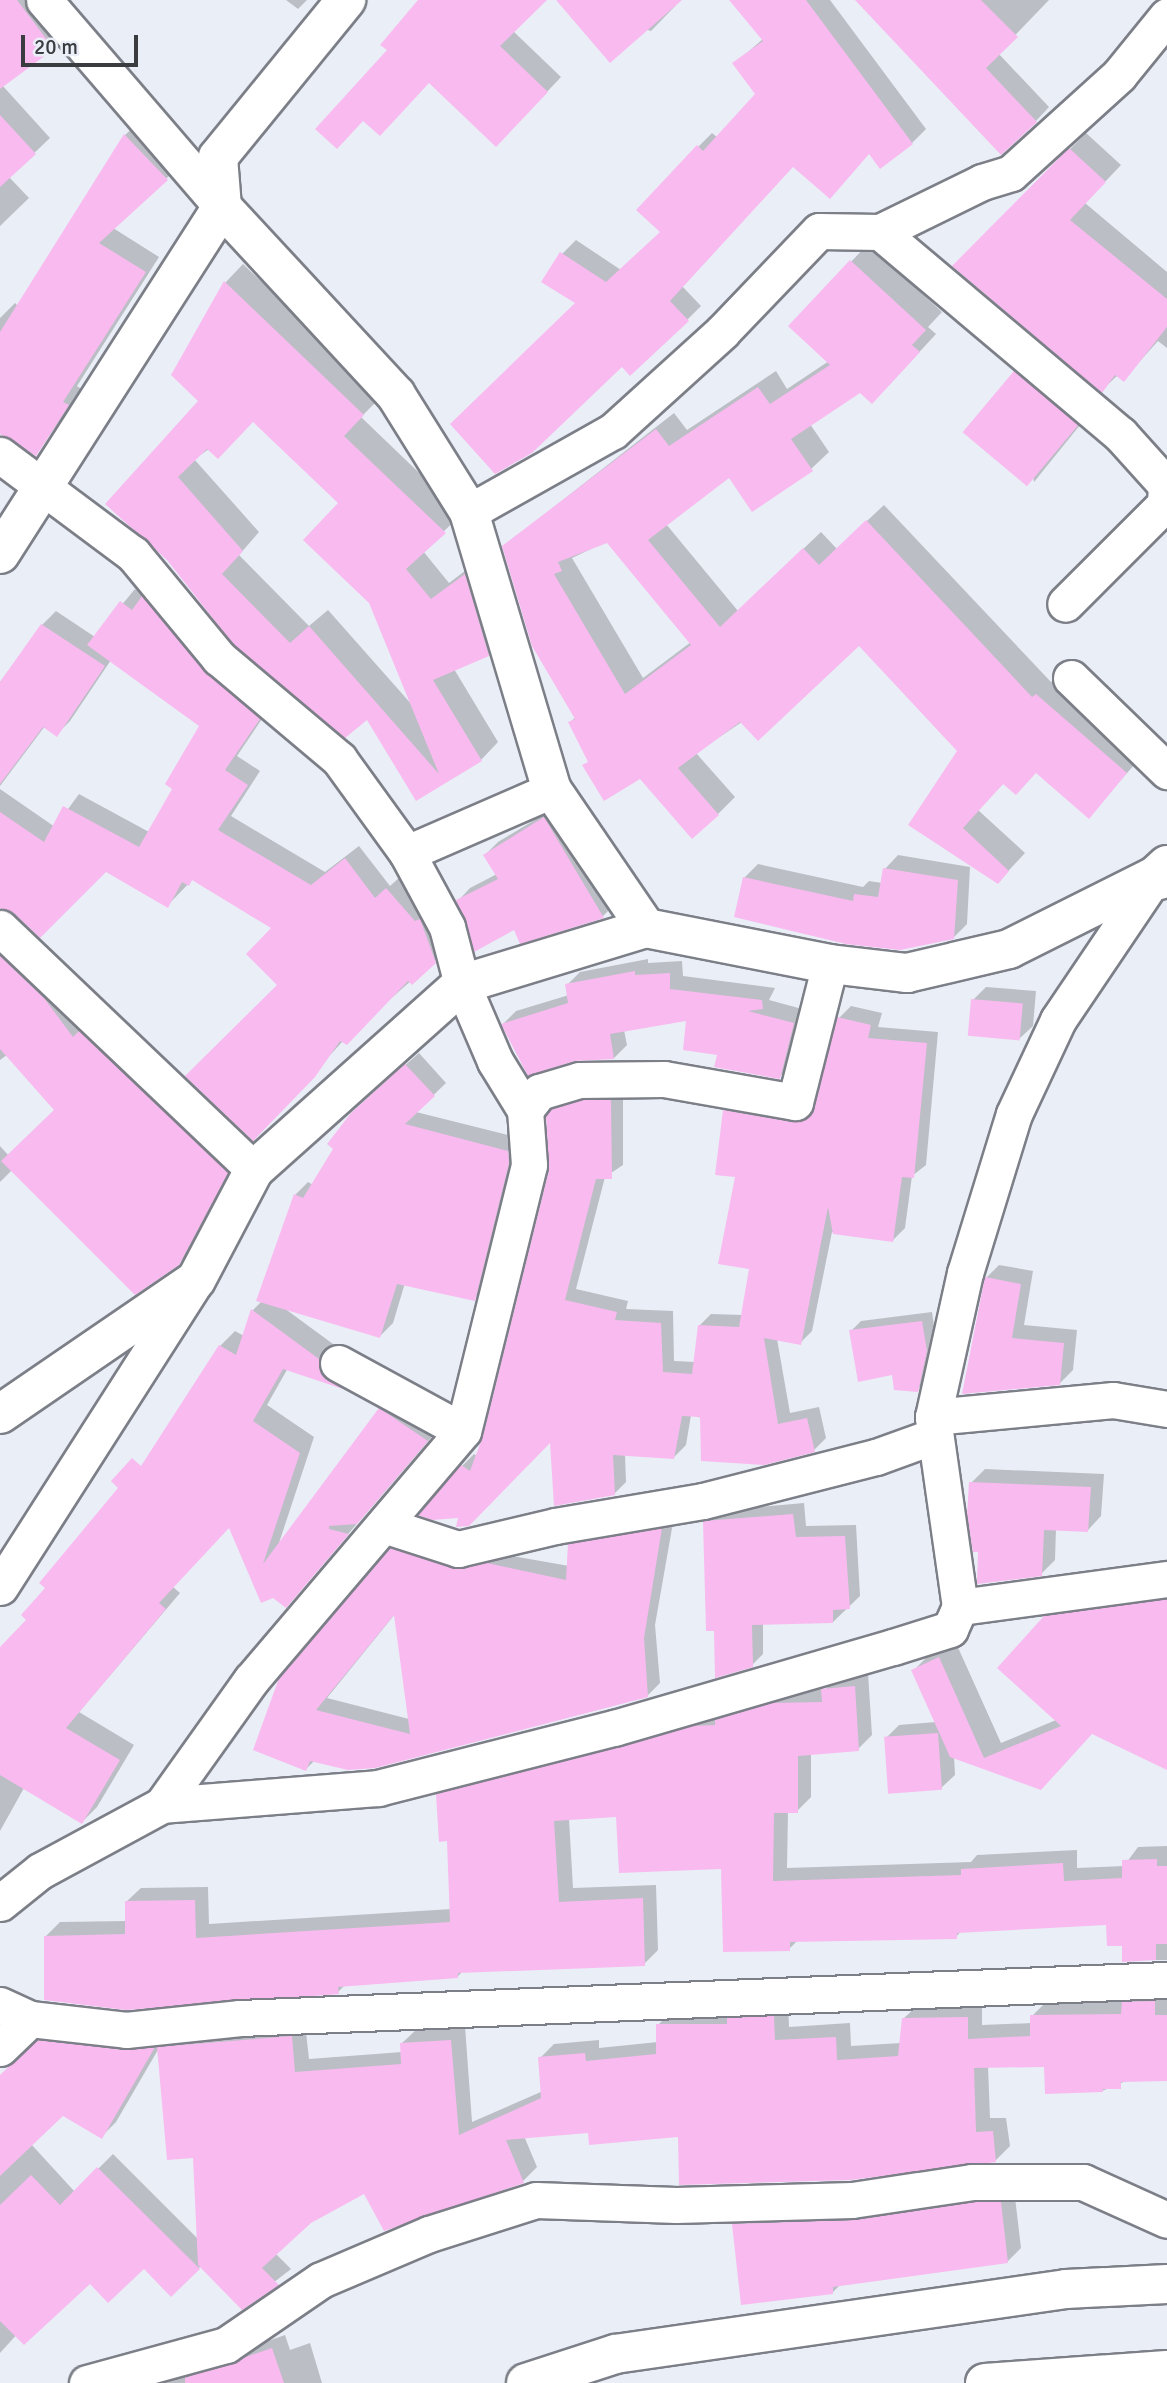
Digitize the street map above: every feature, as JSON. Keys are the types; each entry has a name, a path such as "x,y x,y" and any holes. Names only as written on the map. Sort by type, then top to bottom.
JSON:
{"street":[{"path":"44,0 222,207 396,395 469,512 552,790 646,928"},
{"path":"0,554 222,207 218,157 346,0"},
{"path":"469,512 613,431 722,332 819,231 880,232 982,182 1011,173 1119,75 1167,16"},
{"path":"880,232 1120,434 1166,485 1165,504 1065,604"},
{"path":"0,455 44,485 133,554 219,658 339,760 407,853 447,927 462,984 495,1061 525,1110 529,1166 463,1432 387,1526 251,1681 162,1805"},
{"path":"1071,678 1167,771"},
{"path":"407,853 552,790"},
{"path":"0,1587 196,1280 254,1170 462,984 646,928 830,964 907,973 1009,949 1163,876"},
{"path":"0,1903 40,1871 162,1805 391,1784 614,1728 950,1629 960,1607 934,1427 965,1273 1014,1114 1058,1020 1163,876"},
{"path":"0,928 254,1170"},
{"path":"525,1110 539,1092 579,1080 664,1079 796,1102 830,964"},
{"path":"0,1414 196,1280"},
{"path":"338,1363 463,1432"},
{"path":"387,1526 458,1549 555,1526 703,1501 876,1457 934,1427 1112,1400 1167,1409"},
{"path":"960,1607 1167,1579"},
{"path":"0,2048 15,2012 125,2030 240,2018 1167,1980"},
{"path":"86,2383 226,2345 321,2280 429,2234 536,2200 676,2206 839,2200 972,2182 1083,2182 1167,2220"},
{"path":"526,2383 615,2354 1066,2289 1167,2284"},
{"path":"985,2383 1167,2370"}],"building":[{"path":"0,0 17,0 54,49 0,89"},
{"path":"418,0 547,0 500,46 548,92 496,147 429,83 380,136 363,121 337,149 315,129 387,50 380,45"},
{"path":"556,0 682,0 610,63"},
{"path":"729,0 806,0 913,144 880,169 869,154 830,199 793,167 670,301 689,321 630,376 622,367 532,453 495,474 450,424 575,303 541,282 560,252 606,282 660,232 636,210 697,145 703,151 755,94 732,63 763,41"},
{"path":"855,0 981,0 1018,37 986,68 1037,122 1001,155"},
{"path":"0,115 36,154 0,187"},
{"path":"124,134 168,180 99,243 146,272 63,402 69,405 36,456 0,434 0,332"},
{"path":"1069,148 1106,182 1070,220 1167,299 1167,327 1124,382 1115,375 1102,393 952,266"},
{"path":"850,260 926,330 912,345 920,352 872,404 860,393 791,439 813,471 752,512 729,478 648,540 720,627 803,548 819,565 866,520 1032,697 1036,694 1127,773 1089,819 1036,773 1016,795 1003,784 963,828 1009,871 998,884 908,825 957,751 859,646 758,741 740,722 678,768 719,815 692,839 640,779 604,801 582,765 588,762 568,722 575,719 532,646 502,546 656,429 669,446 758,387 770,404 830,365 788,326","holes":["607,543 691,645 625,694 554,574 562,571 558,562"]},
{"path":"224,281 364,415 344,436 446,533 406,569 431,599 465,574 489,656 433,680 482,761 416,801 367,720 345,738 233,644 167,560 105,504 198,401 171,375","holes":["253,422 338,503 303,540 369,603 439,774 309,626 290,643 222,574 243,551 178,477 207,449 218,459"]},
{"path":"1014,371 1078,425 1027,486 963,432"},
{"path":"142,596 204,671 260,719 225,770 248,785 218,830 311,885 345,858 375,898 386,888 415,921 420,919 436,963 412,985 408,981 347,1045 340,1041 315,1077 253,1141 185,1076 277,985 246,954 271,928 192,880 189,886 182,882 168,908 106,872 40,938 14,913 0,908 0,812 44,842 63,806 139,847 172,789 165,784 199,726 87,645 120,601 132,610"},
{"path":"41,624 105,666 57,737 43,727 0,784 0,682"},
{"path":"544,817 604,918 520,944 514,930 474,952 456,900 498,879 483,855"},
{"path":"883,868 958,880 954,939 900,950 846,944 734,917 743,877 853,901 854,894 878,897"},
{"path":"0,956 44,998 73,1037 79,1031 228,1173 179,1265 135,1295 1,1161 54,1110 0,1049"},
{"path":"635,971 635,975 670,973 670,989 762,1000 763,1009 748,1011 794,1023 780,1079 714,1067 717,1055 683,1050 686,1021 610,1034 614,1059 574,1061 528,1076 501,1024 568,1003 565,984"},
{"path":"971,999 1023,1004 1020,1040 968,1036"},
{"path":"837,1017 871,1025 868,1038 927,1043 914,1178 902,1177 893,1242 833,1234 828,1207 801,1345 764,1338 778,1424 807,1418 815,1452 764,1465 701,1461 700,1417 682,1416 674,1459 613,1455 615,1495 554,1506 550,1443 469,1526 456,1527 458,1518 432,1520 418,1515 461,1465 470,1471 483,1436 549,1170 546,1116 551,1109 582,1100 611,1100 612,1179 596,1179 565,1300 617,1312 615,1320 661,1323 663,1372 692,1374 698,1325 739,1327 749,1269 718,1264 735,1177 715,1175 723,1110 792,1122 809,1116"},
{"path":"405,1064 435,1096 405,1124 508,1151 509,1163 475,1301 397,1284 380,1338 256,1301 294,1194 303,1198 333,1149 327,1144 351,1113"},
{"path":"985,1277 1021,1284 1012,1338 1064,1343 1060,1385 962,1394"},
{"path":"251,1309 319,1359 321,1374 343,1389 283,1369 253,1421 300,1453 263,1564 379,1408 428,1441 357,1524 329,1526 329,1529 349,1534 286,1608 273,1598 261,1603 229,1528 159,1603 166,1609 66,1728 120,1760 82,1824 0,1775 0,1647 26,1620 21,1615 45,1588 39,1583 118,1488 111,1481 132,1458 141,1466 219,1345 236,1355"},
{"path":"922,1321 927,1351 918,1392 894,1390 892,1375 858,1382 849,1330"},
{"path":"969,1482 1091,1487 1088,1532 1044,1530 1042,1576 977,1584 978,1552 973,1552 967,1516"},
{"path":"793,1514 796,1537 845,1536 850,1609 833,1610 833,1623 752,1625 753,1667 715,1678 714,1631 706,1631 703,1521"},
{"path":"662,1528 644,1638 648,1697 375,1768 348,1770 310,1761 306,1771 253,1750 279,1678 390,1548 452,1568 487,1563 566,1580 568,1544","holes":["394,1615 410,1734 316,1710"]},
{"path":"1167,1599 1167,1770 1092,1734 1041,1790 950,1757 911,1670 939,1657 984,1758 1061,1726 997,1668 1044,1616"},
{"path":"855,1686 859,1751 798,1756 798,1813 774,1813 773,1881 961,1875 961,1869 1063,1863 1064,1881 1122,1878 1122,1860 1157,1859 1157,1866 1167,1866 1167,1944 1156,1944 1156,1960 1122,1962 1122,1946 1107,1946 1106,1925 957,1933 957,1939 790,1942 790,1951 723,1952 721,1869 619,1873 616,1817 554,1821 559,1902 643,1898 645,1966 458,1973 458,1978 338,1987 339,1994 126,2010 44,2000 44,1936 125,1934 125,1901 195,1900 196,1938 450,1922 447,1841 439,1842 436,1794 692,1726 715,1725 715,1720 771,1703 822,1702 821,1689"},
{"path":"938,1733 942,1790 888,1794 884,1737"},
{"path":"1155,2001 1155,2015 1167,2015 1167,2081 1121,2082 1121,2089 1103,2089 1103,2092 1045,2094 1044,2067 974,2068 976,2132 993,2131 996,2162 850,2180 679,2185 678,2137 589,2145 588,2133 506,2140 524,2183 384,2231 364,2194 311,2223 262,2268 279,2285 242,2310 198,2265 193,2158 167,2160 157,2047 292,2036 295,2072 401,2064 400,2043 451,2040 459,2135 541,2098 538,2057 585,2053 586,2061 656,2054 656,2024 727,2024 727,2018 774,2016 775,2040 836,2037 837,2060 898,2056 902,2018 968,2017 968,2039 1030,2036 1030,2015 1121,2014 1122,2002"},
{"path":"37,2040 124,2050 155,2047 102,2139 63,2116 0,2176 0,2075"},
{"path":"97,2167 200,2269 171,2297 144,2269 108,2303 90,2284 24,2345 0,2321 0,2205 31,2175 60,2205"},
{"path":"974,2202 1001,2202 1008,2263 833,2287 833,2294 741,2305 732,2224 855,2220"},
{"path":"272,2348 284,2383 185,2383 185,2378"}]}
